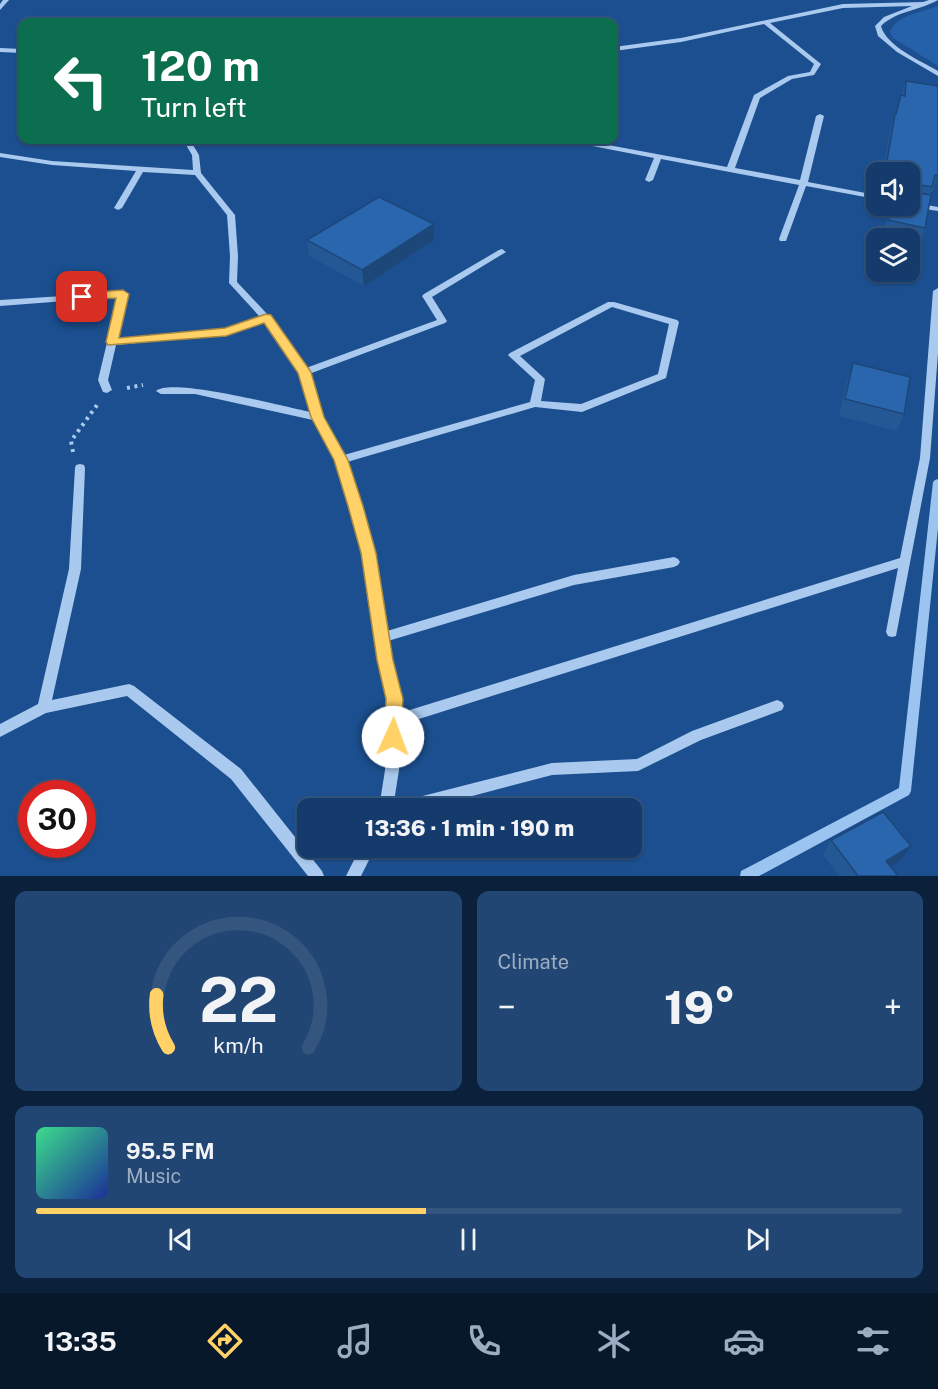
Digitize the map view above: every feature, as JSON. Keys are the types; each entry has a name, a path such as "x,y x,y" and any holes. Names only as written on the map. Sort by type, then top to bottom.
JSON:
{"street":[{"path":"0,8 6,0"},
{"path":"935,0 886,18 878,26 879,35 899,51 938,74"},
{"path":"618,48 681,40 843,6 926,4"},
{"path":"730,170 757,97 790,77 812,74 818,64 765,22"},
{"path":"0,50 18,51"},
{"path":"783,239 803,184 820,116"},
{"path":"190,144 198,159 197,173 231,215 233,283 266,318 304,372 318,417 341,460 369,553 394,699 392,770 388,798"},
{"path":"594,144 866,195"},
{"path":"0,155 52,163 197,173"},
{"path":"649,180 658,156"},
{"path":"118,208 141,169"},
{"path":"920,206 938,209"},
{"path":"304,372 442,321 427,296 502,252"},
{"path":"892,632 925,458 938,291"},
{"path":"0,303 123,294 103,380 107,390"},
{"path":"341,460 535,404 582,408 663,376 674,322 611,304 513,356 540,380 535,404"},
{"path":"112,342 226,332 266,318"},
{"path":"160,391 195,391 318,417"},
{"path":"44,708 75,569 80,468"},
{"path":"393,721 906,561"},
{"path":"383,637 574,580 675,562"},
{"path":"0,731 44,708 129,690 236,774 317,876"},
{"path":"441,798 552,769 638,765 697,735 777,706"},
{"path":"353,876 363,858"}],"path":[{"path":"80,468 75,463 70,441 107,390 146,385 160,391"}],"shaded area":[{"path":"938,6 938,66 893,38 890,32 893,26 904,18"}],"building":[{"path":"906,81 938,86 938,176 935,175 932,187 920,185 920,162 887,162 895,114 901,95 905,96"},
{"path":"920,193 931,195 925,228 888,220 889,216 920,216"},
{"path":"379,197 434,224 362,270 307,240"},
{"path":"853,363 910,377 904,414 845,399"},
{"path":"883,812 911,846 886,861 898,876 858,876 831,840"}],"waterway":[{"path":"746,876 905,791 938,482"}],"route":[{"path":"82,297 123,294 112,342 226,332 266,318 304,372 318,417 341,460 356,506 369,553 385,660 394,699 393,737"}]}
